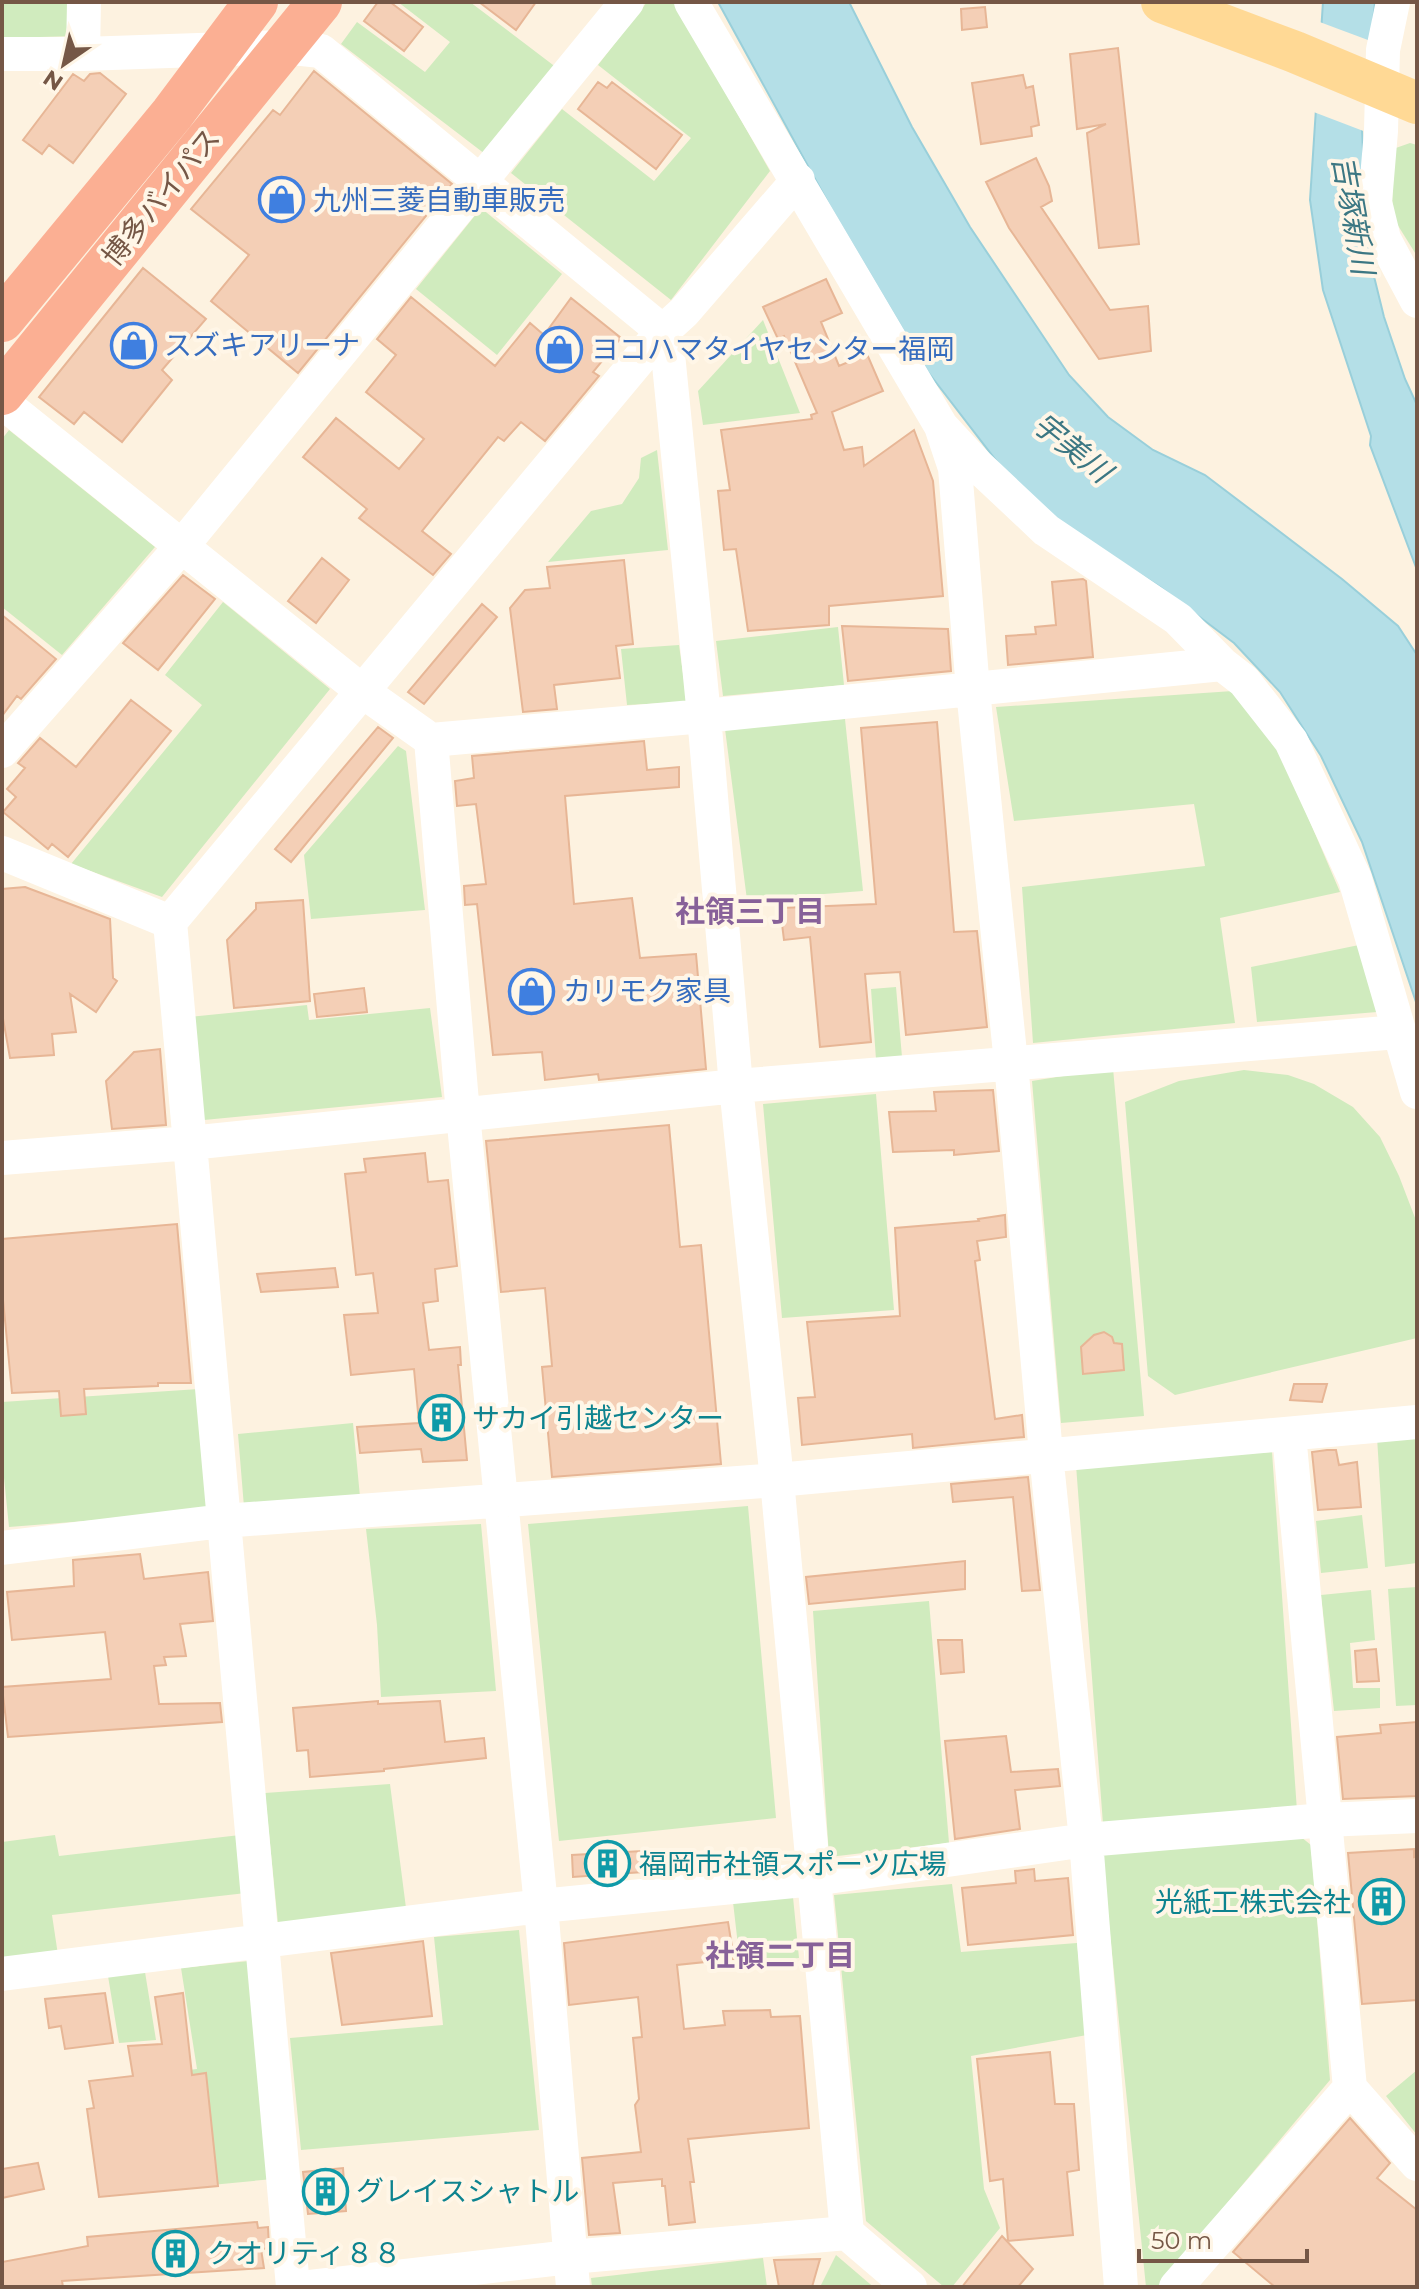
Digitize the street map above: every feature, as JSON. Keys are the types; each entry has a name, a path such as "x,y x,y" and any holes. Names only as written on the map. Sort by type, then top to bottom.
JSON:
{"highway":[{"name":"博多バイパス","path":"2,320 172,114 256,2"},
{"name":"博多バイパス","path":"2,393 320,2"}],"main road":[{"path":"1162,2 1400,96"}],"street":[{"path":"83,54 84,2"},
{"path":"2,751 182,546 627,2"},
{"path":"691,2 941,426 955,468 973,690 1086,1840 1121,2287"},
{"path":"1393,2 1383,50 1400,96 1375,202 1384,239 1417,301"},
{"path":"2,54 283,47 321,51 655,325 667,344 847,2233 910,2287"},
{"path":"293,2287 170,922 661,333 684,312 798,180"},
{"path":"2,402 362,691 431,740 1222,664"},
{"path":"941,426 1046,530 1178,619 1222,664 1244,681 1291,741 1355,879 1417,1092"},
{"path":"431,740 463,1114 541,1906 572,2272"},
{"path":"2,853 170,922"},
{"path":"2,1158 190,1143 736,1086 1398,1032"},
{"path":"2,1548 223,1521 777,1480 1417,1422"},
{"path":"1289,1434 1350,2088 1417,2164"},
{"path":"2,1974 541,1906 814,1879 1086,1840 1325,1820 1417,1816"},
{"path":"1176,2287 1350,2088"},
{"path":"310,2287 572,2272 847,2233"}],"green space":[{"path":"2,2 78,2 77,36 2,38"},
{"path":"398,2 470,2 557,68 485,154 341,44 357,22 425,72 450,42"},
{"path":"647,2 674,2 770,171 671,300 511,173 562,109 654,181 691,138 598,65"},
{"path":"1410,143 1417,145 1417,256 1392,216 1393,149"},
{"path":"481,208 562,274 497,355 416,289"},
{"path":"763,320 800,413 703,425 698,391"},
{"path":"9,430 155,547 62,655 2,607 2,439"},
{"path":"657,450 668,550 548,562 591,511 622,504 639,478 641,458"},
{"path":"223,602 330,689 162,897 71,864 202,705 165,675"},
{"path":"838,627 844,685 723,696 716,641"},
{"path":"679,645 687,702 627,705 621,649"},
{"path":"1233,691 1281,754 1340,892 1220,918 1235,1023 1033,1043 1022,887 1205,866 1194,804 1014,821 996,707"},
{"path":"845,719 863,891 747,900 725,729"},
{"path":"398,746 406,751 425,910 311,919 304,855"},
{"path":"1359,945 1377,1012 1257,1022 1251,967"},
{"path":"896,987 902,1057 876,1059 871,989"},
{"path":"307,1005 309,1020 430,1008 442,1097 204,1120 189,1017"},
{"path":"1113,1068 1144,1416 1061,1423 1032,1081"},
{"path":"1244,1070 1288,1075 1314,1084 1353,1107 1380,1137 1417,1223 1417,1338 1175,1395 1148,1376 1125,1102 1179,1081"},
{"path":"876,1094 894,1310 782,1318 763,1104"},
{"path":"199,1389 212,1511 9,1527 2,1458 2,1402"},
{"path":"353,1423 360,1497 244,1507 238,1434"},
{"path":"1417,1434 1417,1563 1385,1567 1377,1437"},
{"path":"1272,1452 1297,1811 1103,1824 1076,1465"},
{"path":"748,1506 776,1818 559,1841 528,1524"},
{"path":"1362,1515 1368,1568 1321,1573 1316,1521"},
{"path":"481,1524 496,1691 381,1697 377,1625 366,1529"},
{"path":"1417,1587 1417,1705 1396,1706 1388,1589"},
{"path":"1371,1590 1375,1640 1350,1643 1353,1688 1380,1688 1380,1708 1334,1711 1321,1595"},
{"path":"929,1601 949,1843 829,1857 813,1611"},
{"path":"390,1784 406,1908 278,1924 265,1793"},
{"path":"55,1835 59,1856 240,1835 246,1893 52,1915 58,1955 2,1960 2,1842"},
{"path":"1301,1837 1311,1845 1330,2080 1157,2287 1146,2287 1102,1855"},
{"path":"952,1884 961,1952 1077,1943 1087,2035 971,2056 984,2189 1000,2228 952,2287 944,2287 866,2221 834,1895"},
{"path":"793,1897 799,1958 740,1963 733,1902"},
{"path":"519,1930 539,2130 301,2150 290,2038 443,2025 434,1937"},
{"path":"249,1961 273,2179 180,2188 164,2073 197,2069 181,1968"},
{"path":"145,1972 156,2040 119,2043 108,1976"},
{"path":"1417,2070 1417,2135 1386,2096"},
{"path":"836,2255 870,2284 874,2287 820,2287"},
{"path":"763,2258 767,2287 592,2287 591,2278"}],"water":[{"name":"宇美川","path":"718,2 849,2 912,127 970,227 1069,375 1108,417 1153,450 1205,475 1342,579 1398,626 1417,655 1417,1005 1362,842 1321,756 1280,692 1234,643 1160,587 1028,502 928,372 831,208"},
{"name":"吉塚新川","path":"1323,2 1375,2 1362,130 1368,252 1384,317 1417,405 1417,570 1370,445 1371,436 1323,290 1310,200"}],"pier":[{"path":"1317,21 1376,43 1366,132 1311,111"}],"building":[{"path":"378,2 390,2 423,27 404,51 364,21"},
{"path":"479,2 536,2 516,30"},
{"path":"985,7 987,27 962,30 961,9"},
{"path":"1118,48 1139,244 1099,248 1087,133 1106,124 1077,129 1070,54"},
{"path":"314,71 452,184 298,373 211,301 249,255 191,209 273,110 280,115"},
{"path":"100,73 126,94 73,163 49,145 42,154 23,140 73,74 84,81 90,74"},
{"path":"1023,75 1026,88 1033,86 1039,125 1031,127 1032,136 981,144 972,83"},
{"path":"598,82 607,88 612,82 682,135 656,169 578,109"},
{"path":"1036,158 1049,186 1052,201 1041,207 1110,310 1148,306 1151,351 1099,359 1009,228 986,182"},
{"name":"スズキアリーナ","path":"143,268 206,319 162,370 172,380 122,442 84,412 74,424 39,397"},
{"path":"826,279 842,313 821,322 839,366 867,354 883,391 832,412 844,450 862,447 864,466 914,430 933,481 943,596 829,606 829,625 748,631 736,549 724,550 718,491 730,490 721,430 812,419 811,415 817,413 784,336 778,339 763,307"},
{"path":"411,297 495,366 530,323 544,335 571,298 621,338 593,372 599,376 545,441 521,422 504,441 498,437 422,531 451,554 433,575 359,518 367,509 303,457 336,418 399,469 424,439 366,392 396,355 377,339"},
{"path":"322,558 349,580 316,623 288,601"},
{"path":"624,560 633,644 616,646 620,678 554,685 557,709 523,712 510,608 525,590 550,588 547,567"},
{"path":"183,575 215,599 158,670 123,643"},
{"path":"1086,581 1093,657 1008,665 1006,636 1036,634 1035,627 1056,625 1052,582"},
{"path":"482,604 497,617 424,704 408,692"},
{"path":"2,615 56,659 21,699 17,696 2,716"},
{"path":"842,626 948,629 951,671 848,681"},
{"path":"131,700 171,731 68,857 52,844 48,849 3,812 16,797 7,789 25,768 18,763 40,738 76,767"},
{"path":"937,722 954,932 977,931 987,1027 906,1035 900,972 865,974 871,1042 820,1047 810,937 784,940 780,908 876,904 861,728"},
{"path":"378,727 393,738 291,862 275,849"},
{"path":"644,741 647,770 679,767 679,787 565,796 574,904 632,898 640,958 696,954 706,1069 599,1080 598,1074 545,1080 542,1052 493,1055 477,904 465,905 464,886 486,884 476,804 457,806 455,781 474,778 472,756"},
{"path":"25,887 110,919 113,978 117,981 96,1012 70,994 76,1032 52,1034 54,1055 10,1058 2,1013 2,889"},
{"path":"303,900 310,1001 234,1008 227,940 256,909 256,903"},
{"path":"364,988 367,1012 317,1017 314,994"},
{"path":"160,1049 166,1125 112,1129 106,1081 134,1052"},
{"path":"993,1090 999,1151 954,1155 954,1150 893,1152 889,1112 936,1111 934,1092"},
{"path":"669,1125 680,1247 701,1245 721,1464 552,1477 542,1367 552,1366 545,1288 501,1292 486,1141"},
{"path":"425,1153 428,1182 448,1180 457,1266 435,1269 438,1301 423,1303 429,1350 460,1347 461,1365 458,1365 467,1460 423,1462 421,1449 360,1453 357,1427 419,1423 414,1369 351,1375 344,1315 378,1313 373,1273 356,1275 345,1174 366,1172 364,1159"},
{"path":"1005,1215 1006,1237 977,1241 980,1260 975,1261 995,1419 1022,1415 1024,1437 913,1448 912,1434 802,1445 798,1398 815,1397 807,1322 900,1316 895,1228 979,1221"},
{"path":"177,1224 191,1383 84,1389 86,1414 61,1416 59,1391 12,1393 2,1289 2,1239"},
{"path":"335,1268 338,1287 261,1292 257,1274"},
{"path":"1104,1332 1112,1337 1114,1343 1122,1344 1124,1370 1083,1374 1081,1347 1094,1335"},
{"path":"1294,1384 1327,1384 1322,1402 1290,1400"},
{"path":"1336,1450 1339,1465 1357,1462 1361,1507 1318,1510 1312,1452"},
{"path":"1028,1477 1040,1590 1022,1591 1013,1497 953,1502 951,1484"},
{"path":"140,1554 144,1579 208,1572 213,1621 180,1624 186,1656 164,1657 166,1665 154,1666 159,1704 220,1703 222,1722 8,1737 2,1687 111,1679 105,1632 12,1640 7,1592 74,1586 73,1560"},
{"path":"965,1561 965,1589 809,1604 806,1577"},
{"path":"938,1640 962,1640 964,1672 941,1674"},
{"path":"1376,1649 1379,1681 1357,1682 1355,1651"},
{"path":"378,1701 378,1704 440,1701 445,1742 484,1738 486,1758 310,1777 308,1750 297,1751 293,1708"},
{"path":"1417,1722 1417,1796 1343,1799 1337,1737 1381,1733 1380,1725"},
{"path":"1006,1736 1011,1772 1058,1769 1060,1786 1015,1790 1020,1829 955,1839 945,1741"},
{"path":"1414,1849 1414,1857 1417,1856 1417,2000 1362,2004 1348,1853"},
{"name":"福岡市社領スポーツ広場","path":"642,1851 643,1872 573,1877 572,1855"},
{"path":"1034,1869 1035,1881 1068,1878 1073,1935 968,1945 962,1888 1016,1883 1015,1871"},
{"path":"728,1922 734,1959 677,1965 684,2029 725,2025 723,2011 770,2010 771,2017 800,2016 809,2128 688,2139 695,2222 669,2225 662,2179 613,2183 620,2233 589,2235 582,2158 641,2152 635,2105 639,2099 633,2038 642,2037 638,1997 569,2005 564,1943"},
{"path":"423,1941 432,2016 342,2025 331,1953"},
{"path":"105,1993 113,2043 65,2049 61,2026 49,2028 45,1999"},
{"path":"183,1993 192,2075 206,2073 218,2186 99,2197 87,2109 94,2108 89,2081 133,2076 128,2046 162,2044 155,1997"},
{"path":"1050,2052 1055,2104 1074,2104 1079,2170 1067,2172 1073,2235 1008,2241 1003,2179 990,2181 977,2059"},
{"path":"1350,2118 1390,2163 1377,2178 1417,2210 1417,2287 1275,2287 1233,2252"},
{"path":"38,2163 44,2189 2,2198 2,2169"},
{"name":"グレイスシャトル","path":"343,2168 346,2211 308,2214 303,2172"},
{"name":"クオリティ８８","path":"257,2222 258,2228 268,2227 269,2248 261,2249 264,2268 62,2281 63,2287 2,2287 2,2262 88,2246 87,2237"},
{"path":"1002,2236 1033,2269 1018,2287 962,2287"},
{"path":"820,2259 812,2287 779,2287 774,2260"}],"place":[{"name":"九州三菱自動車販売","path":"282,200"},
{"name":"スズキアリーナ","path":"133,345"},
{"name":"ヨコハマタイヤセンター福岡","path":"560,349"},
{"name":"カリモク家具","path":"532,991"},
{"name":"サカイ引越センター","path":"441,1418"},
{"name":"福岡市社領スポーツ広場","path":"608,1864"},
{"name":"光紙工株式会社","path":"1382,1902"},
{"name":"グレイスシャトル","path":"325,2191"},
{"name":"クオリティ８８","path":"176,2253"}],"district":[{"name":"社領三丁目","path":"750,912"},
{"name":"社領二丁目","path":"780,1956"}]}
